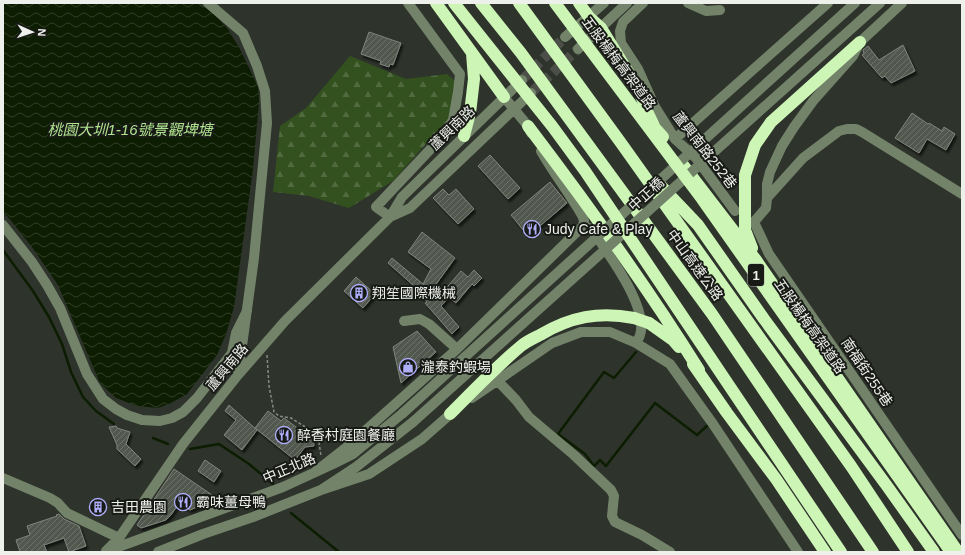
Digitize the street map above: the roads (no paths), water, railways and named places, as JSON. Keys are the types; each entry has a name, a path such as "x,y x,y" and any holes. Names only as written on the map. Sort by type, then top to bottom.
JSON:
{"highway":[{"path":"436,3 504,97"},
{"path":"454,3 543,115 585,171 841,552"},
{"name":"中山高速公路","path":"481,3 521,53 712,314 873,552"},
{"name":"中山高速公路","path":"519,3 621,142 851,466 908,552"},
{"name":"五股楊梅高架道路","path":"555,3 702,199 951,552"},
{"path":"579,3 589,17 601,28 639,90 655,128 756,260 958,552"},
{"path":"756,260 745,230 744,199 744,175 755,144 771,122 860,42"},
{"path":"464,136 470,113 474,79 472,52"},
{"path":"528,126 570,181 643,283 726,413 776,479 825,552"},
{"path":"621,142 698,225 764,320 934,552"},
{"path":"450,414 522,345 553,327 574,319 596,314 620,315 649,323 673,340 698,370"}],"street":[{"path":"208,3 243,33 257,66 265,91 267,123 254,258 238,375"},
{"path":"390,218 376,207 440,139 453,120 460,74 408,3"},
{"path":"565,37 604,3"},
{"path":"578,49 627,3"},
{"name":"蘆興南路252巷","path":"643,3 623,22 620,31 621,43 638,69 655,107 675,139 696,158 735,211"},
{"path":"688,3 706,11 720,10"},
{"path":"675,139 828,3"},
{"name":"中正橋","path":"403,413 855,3"},
{"name":"中正橋","path":"322,490 356,467 413,422 880,3"},
{"path":"768,198 767,184 770,172 782,146 813,101 853,56 860,42 902,3"},
{"name":"蘆興南路","path":"105,552 119,538 183,444 238,375 285,321 390,218 402,197 522,80"},
{"name":"蘆興南路","path":"390,218 410,208 531,93"},
{"path":"315,472 347,447 458,349 583,226 583,217 570,194 555,175 528,126 504,97"},
{"path":"768,198 803,158 839,131 847,129 856,129 862,132 962,194"},
{"name":"南福街255巷","path":"768,198 766,208 754,222 769,254 962,536"},
{"path":"3,225 48,285 60,308 87,374 103,399 127,415 142,420 160,422 183,412 197,398 232,353 236,333 247,311"},
{"path":"583,226 592,230 632,294 639,310 642,328 640,336 636,342"},
{"path":"404,321 420,319 458,349"},
{"path":"158,552 322,490 369,474 422,439 450,414 552,343 581,332 610,332 636,342 670,364 714,424 798,552"},
{"path":"497,380 516,400 529,417 574,455 611,490 614,496 612,516 616,522 642,535 670,552"},
{"name":"中正北路","path":"105,552 269,492 315,472 353,454 403,413"},
{"path":"3,478 50,498 58,503 67,513 119,538"}],"water":[{"name":"桃園大圳1-16號景觀埤塘","path":"3,3 198,3 212,12 227,28 240,49 258,87 259,102 253,169 234,307 226,334 217,355 187,394 171,403 158,408 137,406 116,398 100,383 58,285 32,247 8,217 3,213"}],"waterway":[{"path":"3,250 33,291 49,317 62,344 71,372 83,397 96,411 114,424"},
{"path":"636,352 614,378 604,372 558,434 585,454 594,466 600,460 606,466 655,403 697,435 709,424"},
{"path":"153,438 168,444"},
{"path":"190,449 219,444 249,464 273,484"},
{"path":"291,513 339,552"}],"tunnel":[{"path":"522,80 565,37"},
{"path":"531,93 578,49"}],"place":[{"name":"Judy Cafe & Play","path":"532,229"},
{"name":"翔笙國際機械","path":"359,293"},
{"name":"瀧泰釣蝦場","path":"408,367"},
{"name":"醉香村庭園餐廳","path":"284,435"},
{"name":"霸味薑母鴨","path":"183,502"},
{"name":"吉田農園","path":"98,507"}]}
